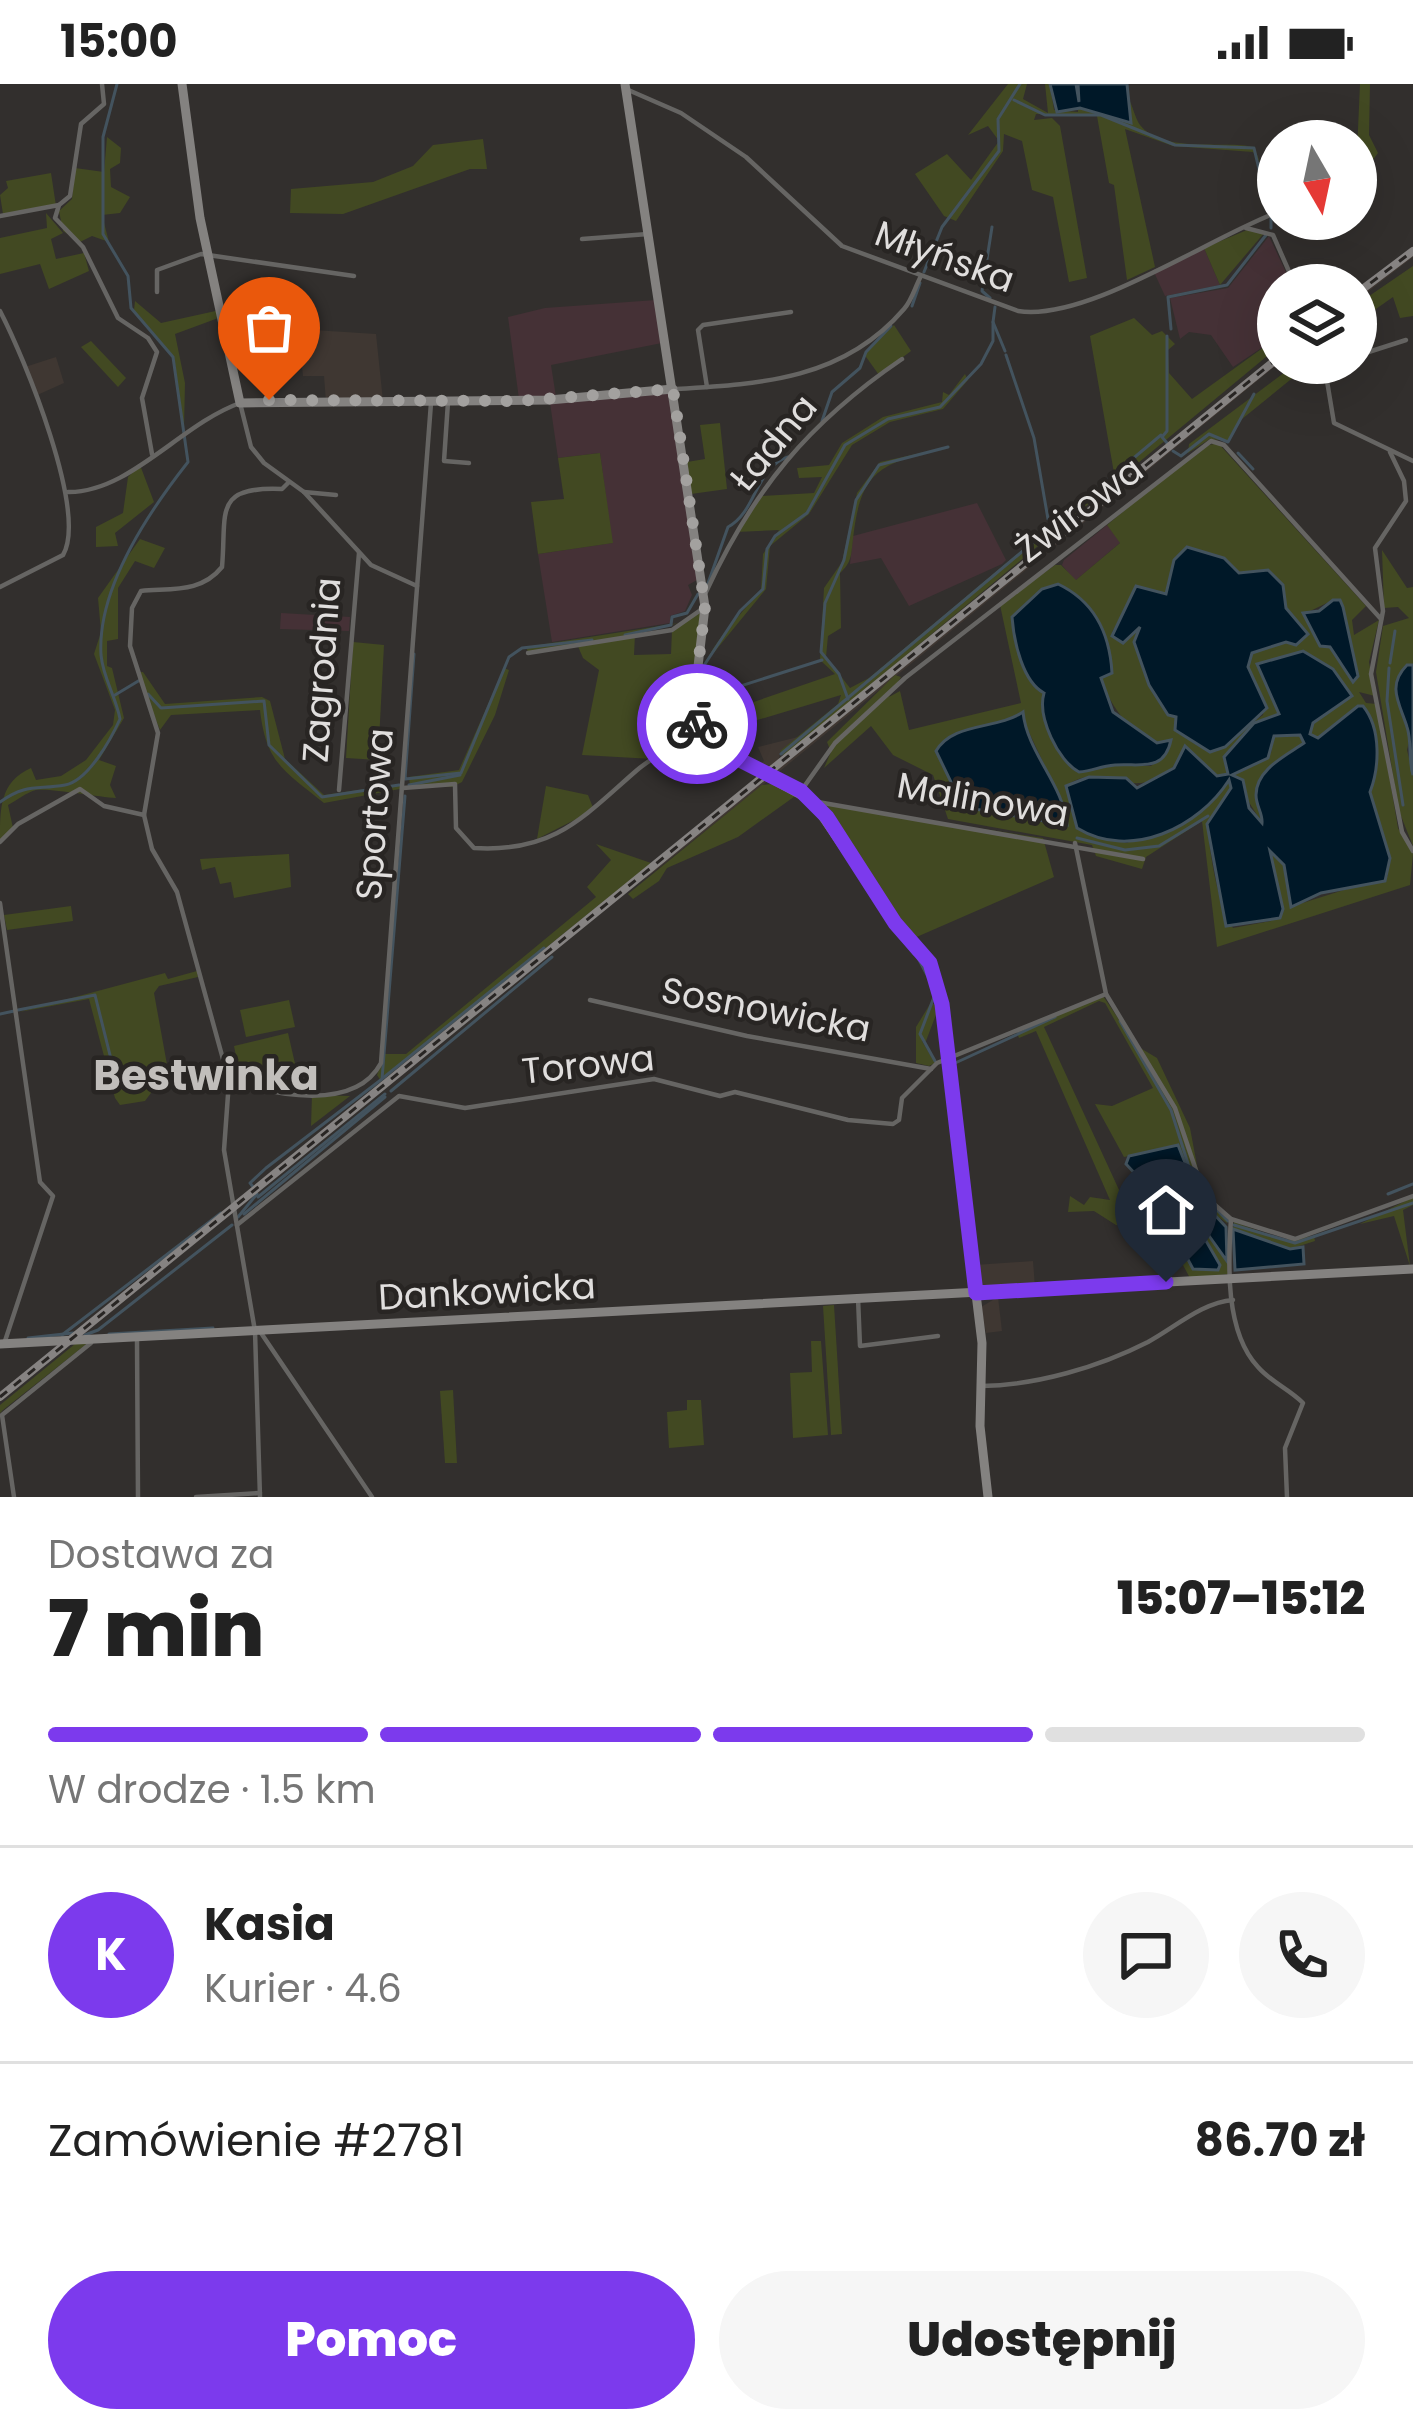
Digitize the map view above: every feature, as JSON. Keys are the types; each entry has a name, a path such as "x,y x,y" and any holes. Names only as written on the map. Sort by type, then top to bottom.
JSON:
{"street":[{"path":"0,216 44,210 70,196 81,124 104,104 102,84"},
{"path":"182,84 194,187 251,447 304,492 377,569 417,586"},
{"path":"625,87 705,602 694,700 698,729 730,755 812,801 895,923 930,963 942,1004 976,1293 980,1426 988,1497"},
{"name":"Młyńska","path":"625,87 681,112 746,157 842,246 1018,311 1059,312 1257,222"},
{"path":"55,218 59,205"},
{"path":"44,210 83,247 118,317 148,338 158,352 142,398 152,454"},
{"path":"1246,228 1273,236 1286,264"},
{"path":"582,239 649,234"},
{"path":"158,292 157,270 208,255 353,276"},
{"path":"68,492 103,487 188,430 240,404 431,403 707,387 804,372 851,358 908,304 921,276"},
{"path":"0,310 68,492 69,545 37,573 0,587"},
{"path":"707,387 698,330 703,325 791,312"},
{"path":"1377,349 1406,340"},
{"name":"Ładna","path":"705,602 731,535 765,481 857,391 902,359"},
{"path":"1327,384 1334,423 1413,461"},
{"path":"448,402 444,460 469,463"},
{"name":"Sportowa","path":"229,1081 278,1092 348,1094 374,1076 381,1063 431,403"},
{"name":"Żwirowa","path":"801,791 835,743 904,678 1211,441 1224,445 1382,619"},
{"path":"1390,452 1404,482 1405,507 1384,528 1375,548 1382,619 1371,674 1402,832 1412,850"},
{"path":"196,1497 260,1495 257,1330 224,1150 229,1081 177,892 152,849 144,815 158,733 130,646 136,596 187,589 218,574 227,504 244,490 282,489 289,482"},
{"path":"304,492 336,495"},
{"name":"Zagrodnia","path":"339,790 358,553"},
{"path":"528,653 672,630 705,602"},
{"path":"404,788 455,784 456,828 474,848 545,839 598,810 640,766 698,729"},
{"path":"0,842 18,824 80,789 104,806 144,815"},
{"name":"Malinowa","path":"812,801 1075,843 1143,859"},
{"path":"1075,843 1106,994 1175,1108 1203,1191 1231,1219 1295,1239 1413,1196"},
{"path":"0,903 40,1182 53,1196 2,1344"},
{"path":"931,1069 1064,1006 1106,994"},
{"name":"Sosnowicka","path":"590,1000 747,1036 931,1069"},
{"name":"Torowa","path":"236,1226 399,1096 465,1108 569,1089 665,1079 720,1096 735,1092 880,1126 899,1120 898,1104 931,1069"},
{"path":"1231,1219 1233,1300 1243,1348 1266,1376 1303,1403 1285,1448 1287,1497"},
{"name":"Dankowicka","path":"2,1344 1413,1269"},
{"path":"977,1307 988,1292"},
{"path":"858,1298 860,1346 938,1336"},
{"path":"982,1386 1093,1365 1144,1344 1215,1303 1233,1300"},
{"path":"257,1330 372,1497"},
{"path":"137,1336 138,1497"},
{"path":"14,1497 2,1415 92,1339"}],"shaded area":[{"path":"1266,240 1271,240 1282,264 1257,264 1257,351 1233,367 1211,335 1189,332 1180,339 1170,298 1228,288"},
{"path":"1413,247 1413,257 1377,285 1377,275"},
{"path":"1204,248 1220,285 1165,296 1153,270"},
{"path":"656,300 662,343 551,365 556,397 519,399 508,317 545,308"},
{"path":"298,329 376,334 383,401 326,402 324,376 303,376"},
{"path":"56,357 64,383 35,396 25,367"},
{"path":"1257,372 1257,381 646,878 642,872 768,770 757,765 764,761 758,747 798,737 781,751 778,762"},
{"path":"669,393 697,580 688,585 692,595 685,611 670,616 670,623 552,642 538,554 612,543 600,453 558,458 550,403"},
{"path":"977,503 1006,560 1002,564 909,606 881,558 850,564 853,536"},
{"path":"1107,525 1121,542 1075,581 1062,565 1064,560"},
{"path":"281,613 350,617 349,631 280,629"},
{"path":"1033,1261 1035,1287 979,1290 975,1265"},
{"path":"998,1297 1002,1331 986,1333 981,1307"}],"green space":[{"path":"1008,84 1027,84 1023,99 1048,113 1045,84 1050,84 1054,110 1078,112 1078,84 1081,109 1131,122 1128,98 1140,125 1150,134 1178,143 1254,147 1257,158 1253,152 1173,146 1125,129 1155,267 1127,280 1114,185 1109,183 1097,116 1036,114 1034,120 1052,118 1060,126 1087,278 1069,282 1053,197 1032,190 1022,141 1004,134 1003,151 956,221 944,216 915,174 947,154 971,180 999,141 988,126 968,135"},
{"path":"1360,84 1370,84 1369,120 1358,120"},
{"path":"107,137 121,148 120,163 110,169 111,187 130,197 120,213 102,215 109,242 92,236 80,242 63,231 59,211 72,199 75,168 104,172"},
{"path":"483,139 487,169 470,169 343,214 290,213 291,189 373,182 413,166 433,145"},
{"path":"51,173 56,206 3,214 0,195 8,188 6,181"},
{"path":"46,213 63,233 51,239 56,259 84,253 89,271 49,289 40,264 0,274 0,238 47,228"},
{"path":"1247,230 1257,231 1258,240 1220,285 1204,248"},
{"path":"1413,266 1413,316 1400,318 1393,297 1377,308 1377,291"},
{"path":"135,301 161,323 220,310 221,317 175,334 185,383 184,428 174,357 134,310"},
{"path":"1134,318 1152,335 1162,331 1175,344 1168,350 1169,373 1192,399 1257,352 1257,364 793,749 783,755 780,751 838,704 841,695 711,734 703,731 699,708 699,687 707,661 700,710 704,719 835,674 820,660 824,588 842,562 857,493 880,462 952,446 894,463 870,481 863,495 850,558 840,573 841,628 828,636 826,657 850,688 869,678 1114,473 1090,336"},
{"path":"894,325 911,351 879,375 864,354"},
{"path":"91,341 126,378 118,387 81,347"},
{"path":"965,374 968,380 943,409 890,422 852,445 809,514 770,546 766,589 707,661 761,590 763,554 779,530 736,532 760,496 814,493 822,477 799,478 797,468 829,465 842,443 883,417 942,402 943,392 949,395"},
{"path":"1269,384 1285,384 1242,419 1229,441 1210,439 1188,453 1189,444"},
{"path":"720,423 727,489 691,494 687,462 705,459 700,425"},
{"path":"1218,443 1366,606 1352,620 1354,635 1379,620 1369,662 1375,696 1359,692 1366,703 1377,704 1398,828 1413,854 1410,885 1217,947 1202,821 1146,857 1142,869 1096,856 1092,845 948,819 933,775 893,755 871,726 824,768 831,752 827,742 895,675 901,677 889,697 900,691 909,730 1021,703 1000,605 1055,565 1076,580 1120,543 1107,525 1201,447","holes":["1218,558 1239,573 1283,585 1287,608 1298,623 1286,642 1252,653 1248,667 1265,701 1263,715 1245,728 1195,744 1175,730 1176,718 1144,664 1140,627 1128,639 1112,632 1134,597 1162,596","1058,584 1080,599 1095,618 1112,665 1100,678 1110,700 1134,730 1169,743 1169,750 1151,766 1096,766 1079,772 1057,749 1046,717 1045,696 1031,683 1012,616 1042,589","1333,600 1343,607 1358,675 1329,647 1320,646 1304,614","1302,651 1348,689 1352,697 1313,723 1310,733 1318,738 1351,711 1372,762 1370,792 1388,849 1388,876 1290,907 1284,865 1269,851 1279,888 1271,921 1233,928 1218,891 1207,824 1231,788 1230,780 1127,843 1086,834 1066,786 1095,777 1138,783 1154,780 1187,750 1217,776 1228,774 1225,757 1254,723 1279,714 1258,664","1005,725 1027,728 1059,796 1057,825 963,807 936,751 961,731"]},
{"path":"600,453 613,543 538,554 531,502 564,499 558,458"},
{"path":"140,465 154,502 115,533 118,546 96,547 96,527 123,513 128,477"},
{"path":"140,539 165,548 154,568 135,561 118,588 118,639 107,641 107,666 112,668 124,718 99,760 116,766 110,785 116,798 33,791 8,805 13,828 0,840 2,806 13,781 31,768 36,780 61,776 86,760 113,725 115,710 94,654 101,632 98,598"},
{"path":"1382,550 1407,588 1413,587 1413,724 1407,750 1413,775 1413,846 1399,811 1376,672 1383,626 1409,618 1398,607 1384,608"},
{"path":"702,610 693,730 653,759 582,755 599,670 583,658 577,644 528,652 526,647 679,623 635,634 634,655 671,654 672,630"},
{"path":"353,642 384,645 378,760 346,758"},
{"path":"504,668 509,670 495,715 462,782 452,787 410,786 409,777 459,770"},
{"path":"137,672 143,672 165,704 262,697 270,701 285,759 324,795 400,784 400,789 324,803 272,754 260,710 171,715 160,730"},
{"path":"1300,735 1305,743 1275,764 1259,786 1262,823 1232,775 1271,753 1274,736"},
{"path":"762,785 798,794 738,837 667,868 659,881 633,899 628,894"},
{"path":"546,786 588,795 594,810 537,839"},
{"path":"818,804 1043,838 1054,877 912,939"},
{"path":"596,844 651,863 381,1081 377,1075 385,1054 406,1054 596,897 587,887 611,860"},
{"path":"289,854 291,887 234,898 231,882 220,884 215,867 202,870 200,859"},
{"path":"71,906 73,921 7,930 4,915"},
{"path":"197,971 198,977 159,986 154,993 168,1070 145,1101 120,1105 115,1098 89,999 19,1012 165,973 168,979"},
{"path":"1103,996 1137,1046 1157,1058 1190,1128 1202,1192 1228,1219 1227,1223 1211,1212 1202,1225 1227,1261 1228,1274 1190,1278 1160,1223 1116,1225 1094,1211 1068,1212 1070,1196 1084,1205 1090,1197 1110,1200 1036,1031 1019,1038 1017,1033","holes":["1099,1001 1105,1003 1153,1088 1112,1106 1095,1104 1124,1157 1178,1146 1202,1206 1198,1227 1140,1178 1120,1192 1044,1027"]},
{"path":"289,1000 295,1027 246,1037 240,1010"},
{"path":"930,1004 940,1004 922,1041 935,1063 929,1066 916,1063 916,1027"},
{"path":"288,1033 296,1068 242,1081 239,1070 232,1071 228,1058 236,1056 234,1046"},
{"path":"312,1095 350,1096 311,1126"},
{"path":"1413,1197 1413,1205 1403,1210 1410,1266 1394,1216 1360,1224"},
{"path":"1234,1222 1284,1240 1314,1236 1315,1241 1290,1249 1233,1229"},
{"path":"834,1305 842,1434 831,1435 823,1306"},
{"path":"811,1341 821,1341 828,1435 793,1438 790,1373 812,1372"},
{"path":"89,1342 0,1413 0,1405 75,1344"},
{"path":"453,1390 457,1463 445,1463 440,1391"},
{"path":"687,1400 701,1400 704,1445 669,1448 667,1412 687,1410"}],"water":[{"path":"1050,84 1076,84 1079,102 1078,84 1127,84 1131,123 1080,108 1057,112"},
{"path":"1187,547 1224,558 1239,573 1268,570 1283,585 1286,608 1308,634 1296,645 1286,642 1252,653 1248,667 1267,708 1225,747 1210,752 1175,730 1176,717 1168,715 1149,685 1134,642 1140,627 1123,643 1112,636 1136,586 1166,594 1174,560"},
{"path":"1058,584 1082,600 1104,634 1112,673 1101,678 1113,712 1157,743 1171,740 1157,762 1079,772 1057,748 1046,726 1044,693 1025,671 1017,650 1012,617 1042,589"},
{"path":"1340,600 1343,607 1358,676 1353,682 1330,647 1320,646 1303,613 1319,611"},
{"path":"1303,651 1333,669 1352,696 1313,723 1310,734 1318,738 1363,706 1377,749 1370,792 1390,858 1385,881 1321,893 1291,907 1284,865 1270,851 1283,909 1280,918 1226,926 1207,824 1231,788 1229,780 1182,825 1141,840 1119,841 1077,828 1066,786 1089,777 1126,778 1137,788 1174,768 1185,746 1217,776 1228,774 1224,757 1254,723 1279,714 1257,664","holes":["1300,735 1304,743 1261,778 1256,795 1262,823 1249,808 1243,780 1232,775 1268,758 1274,736"]},
{"path":"1407,665 1413,665 1413,775 1396,688"},
{"path":"1023,712 1067,825 963,807 936,751 953,735"},
{"path":"1178,1145 1202,1206 1198,1227 1220,1265 1218,1270 1193,1269 1152,1192 1126,1164 1129,1156"},
{"path":"1211,1211 1226,1227 1227,1261 1202,1226 1205,1212"},
{"path":"1233,1229 1290,1249 1303,1247 1304,1264 1235,1270"}],"waterway":[{"path":"0,802 25,790 74,782 111,737 120,719 101,655 107,604 141,529 188,462 173,357 131,308 128,276 103,234 103,137 117,84"},
{"path":"924,272 942,227 999,151 998,119 1020,84"},
{"path":"1014,100 1045,115 1101,115 1175,145 1254,148 1257,161"},
{"path":"990,298 982,291 992,227"},
{"path":"1171,329 1168,297 1227,285 1262,240"},
{"path":"912,306 920,283"},
{"path":"995,307 993,322 1005,351"},
{"path":"703,667 740,611 763,589 767,549 775,536 807,513 845,445 888,419 940,407 981,364 993,341 993,322"},
{"path":"822,421 832,392 860,368 866,352 891,326"},
{"path":"1167,336 1167,431 1162,437 1167,443"},
{"path":"1006,355 1034,438 1048,519"},
{"path":"1173,451 1181,456 1209,434 1228,442 1254,394"},
{"path":"781,754 1161,435"},
{"path":"848,699 839,674 821,652 825,603 844,560 856,500 879,465 948,447"},
{"path":"1238,453 1253,469"},
{"path":"707,586 728,527 745,511 769,470 788,457"},
{"path":"625,635 671,625 672,617 687,613 698,594"},
{"path":"1390,663 1395,631"},
{"path":"414,654 405,779 461,773 509,657 522,648 592,640"},
{"path":"703,698 822,660"},
{"path":"1389,668 1387,701 1403,805"},
{"path":"115,695 140,680"},
{"path":"148,694 161,708 264,701 269,745 322,797 399,785"},
{"path":"409,785 460,775"},
{"path":"254,1188 250,1183 266,1168 382,1079 405,796"},
{"path":"1077,838 1125,850 1159,846 1208,816"},
{"path":"896,931 914,954"},
{"path":"383,1078 544,948"},
{"path":"391,1091 552,957"},
{"path":"918,958 934,988"},
{"path":"18,1010 95,995 117,1083"},
{"path":"934,997 920,1034 935,1061"},
{"path":"0,1014 14,1011"},
{"path":"953,1064 1055,1017"},
{"path":"1120,1021 1171,1110 1196,1189 1228,1221"},
{"path":"258,1197 385,1094"},
{"path":"244,1214 385,1097"},
{"path":"1388,1194 1413,1184"},
{"path":"238,1217 257,1194"},
{"path":"1234,1225 1295,1243 1413,1203"},
{"path":"62,1335 221,1213"},
{"path":"85,1335 98,1330 232,1225"},
{"path":"109,1334 213,1328"},
{"path":"28,1338 73,1333"}],"railway":[{"path":"1377,278 1413,251"},
{"path":"0,1397 1257,375"}],"way so far":[{"path":"269,400 325,404 519,401 673,389 705,607 705,636 695,683 697,724"}],"district":[{"name":"Bestwinka","path":"206,1075"}],"route":[{"path":"697,724 705,737 730,755 812,801 895,923 930,963 942,1004 976,1293 1166,1282"}]}
